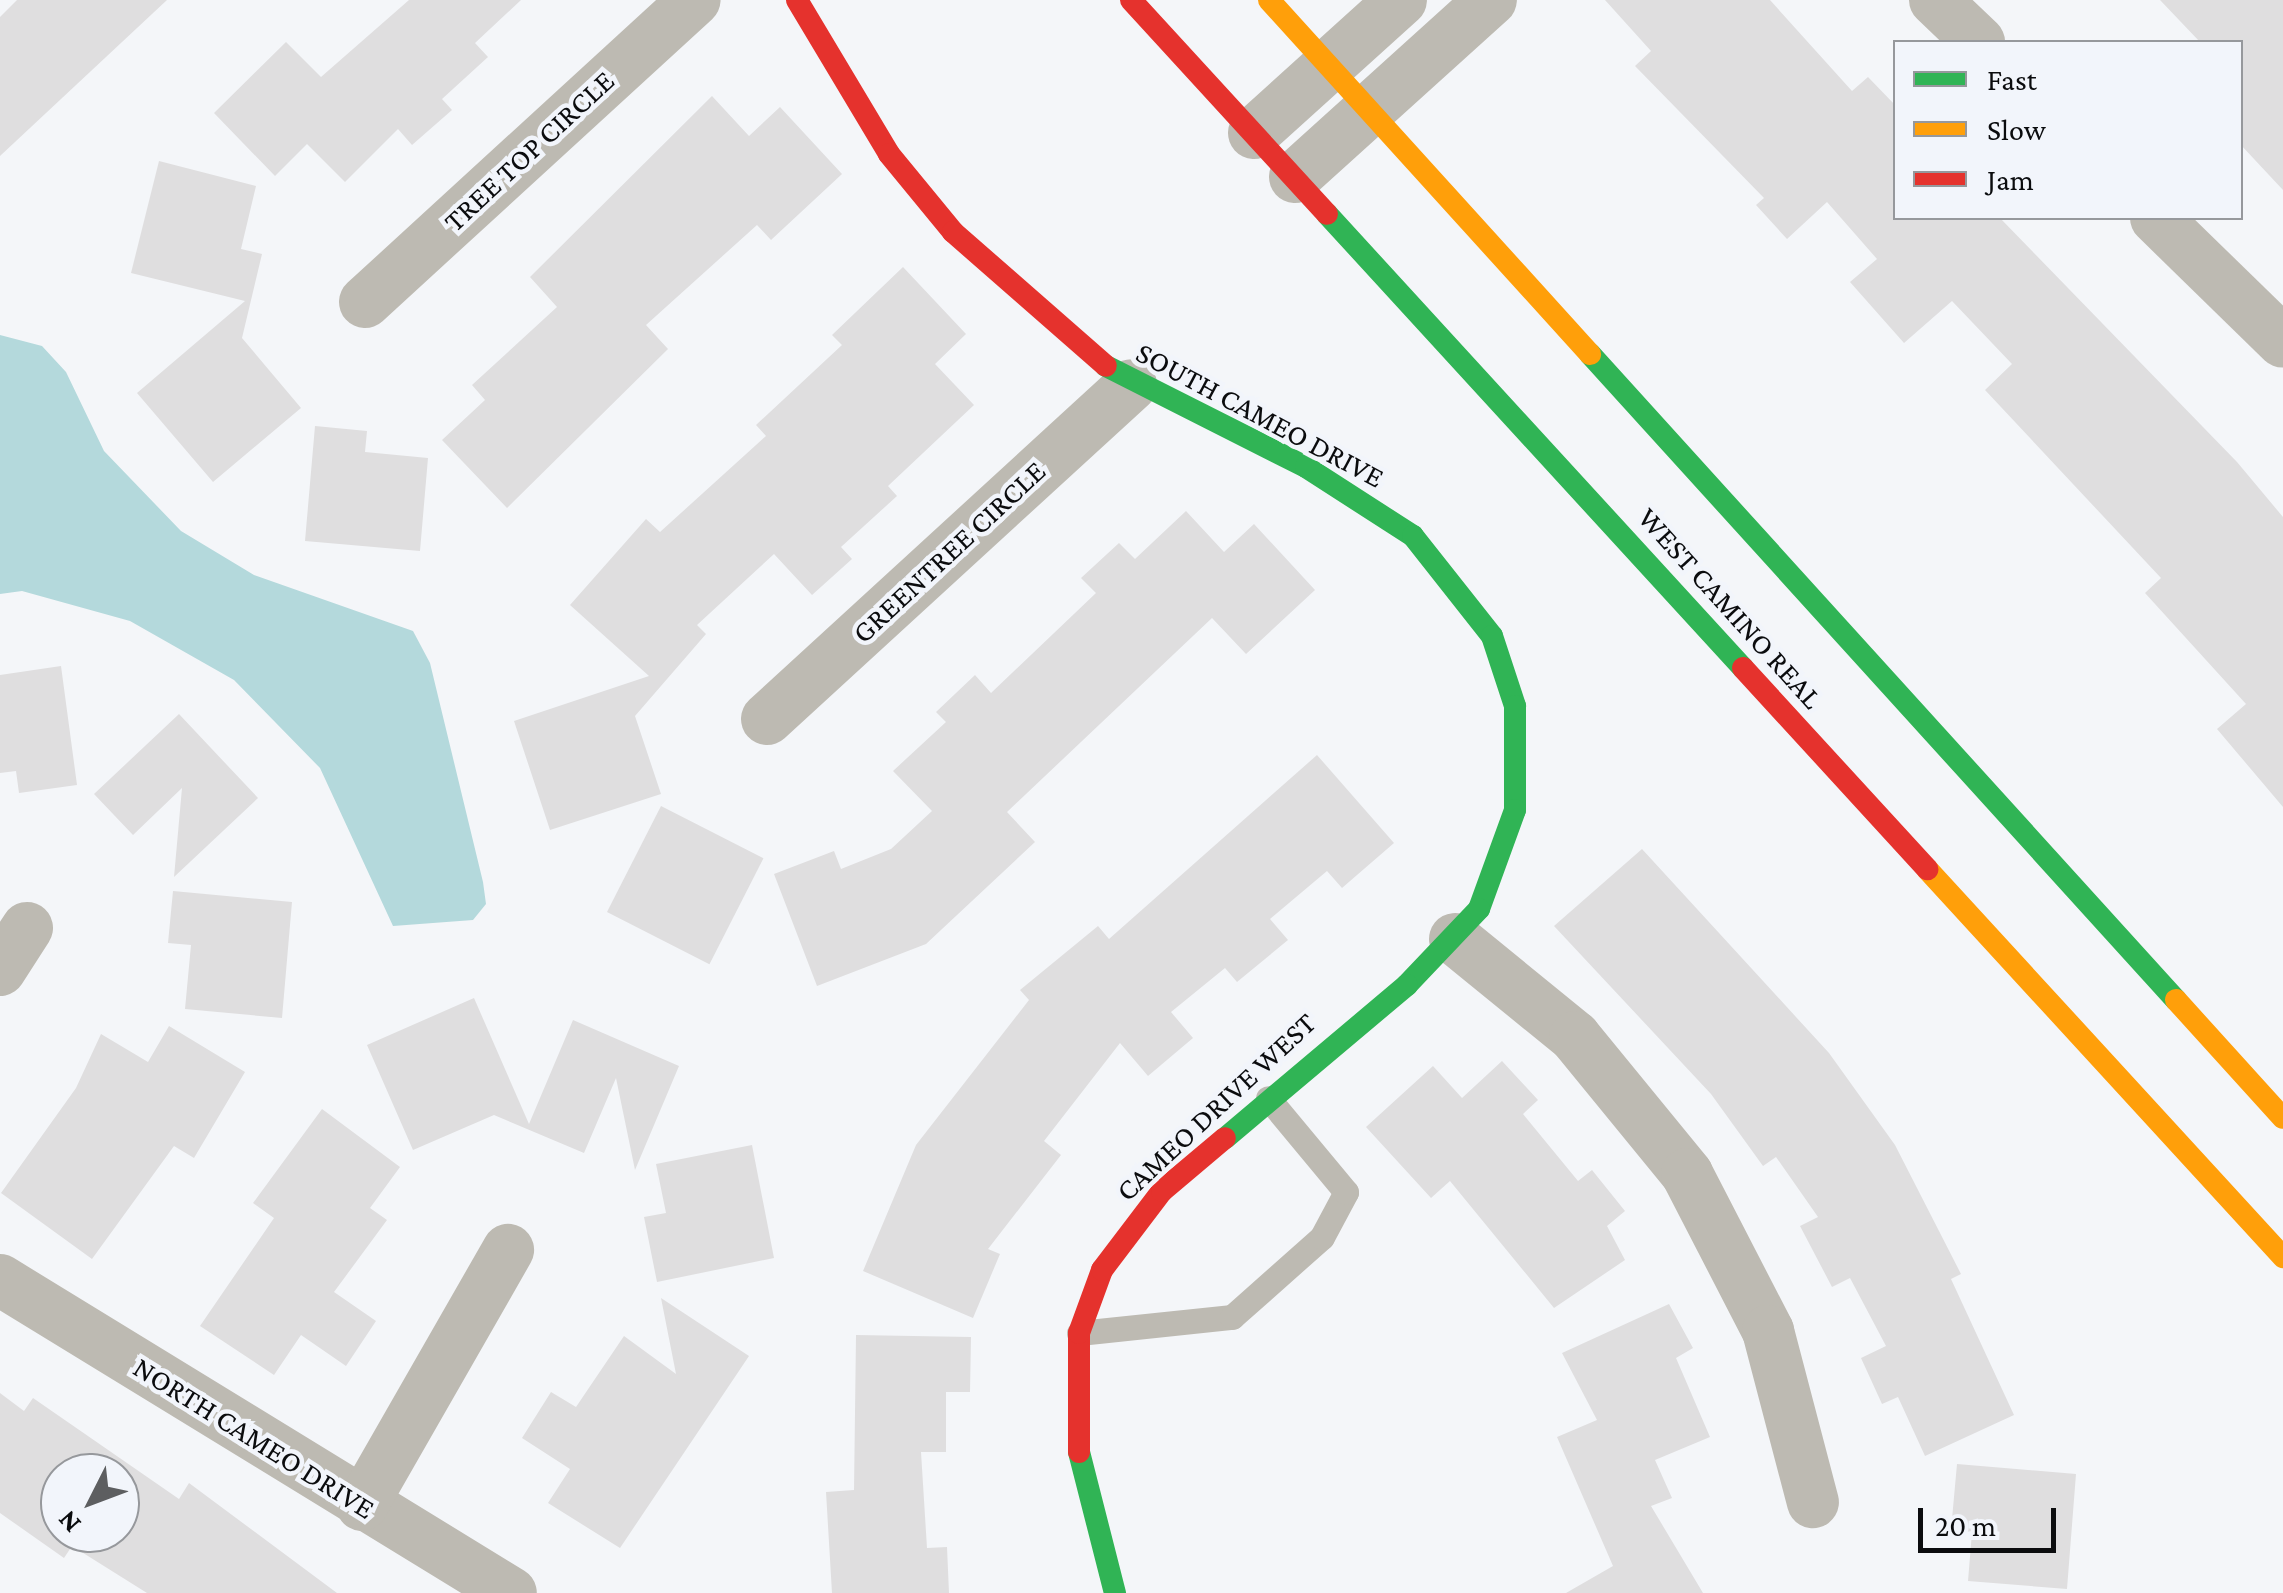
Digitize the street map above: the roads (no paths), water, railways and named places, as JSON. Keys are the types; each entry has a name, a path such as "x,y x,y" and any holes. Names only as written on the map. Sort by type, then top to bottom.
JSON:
{"street":[{"name":"TREE TOP CIRCLE","path":"365,302 694,0"},
{"name":"SOUTH CAMEO DRIVE","path":"797,0 889,154 953,232 1049,324 1131,385 1320,474 1413,536 1492,636 1515,706 1520,775"},
{"name":"WEST CAMINO REAL","path":"1132,0 2283,1257"},
{"path":"1268,0 2283,1118"},
{"path":"1254,133 1402,0"},
{"path":"1295,177 1491,0"},
{"path":"1935,0 1976,40"},
{"path":"2158,220 2283,342"},
{"name":"GREENTREE CIRCLE","path":"768,719 1131,385"},
{"name":"CAMEO DRIVE WEST","path":"1115,1593 1081,1472 1079,1333 1102,1270 1139,1214 1455,939 1507,846 1520,775"},
{"path":"1455,939 1575,1037 1687,1174 1768,1331 1813,1502"},
{"path":"362,1505 508,1250"},
{"name":"NORTH CAMEO DRIVE","path":"0,1280 511,1593"}],"lane":[{"path":"1079,1333 1232,1317 1322,1238 1346,1192 1268,1098"}],"water":[{"path":"0,335 42,346 66,372 104,451 181,531 254,575 413,631 430,663 483,882 486,904 473,920 393,926 320,768 234,680 130,621 22,591 0,594"}]}
